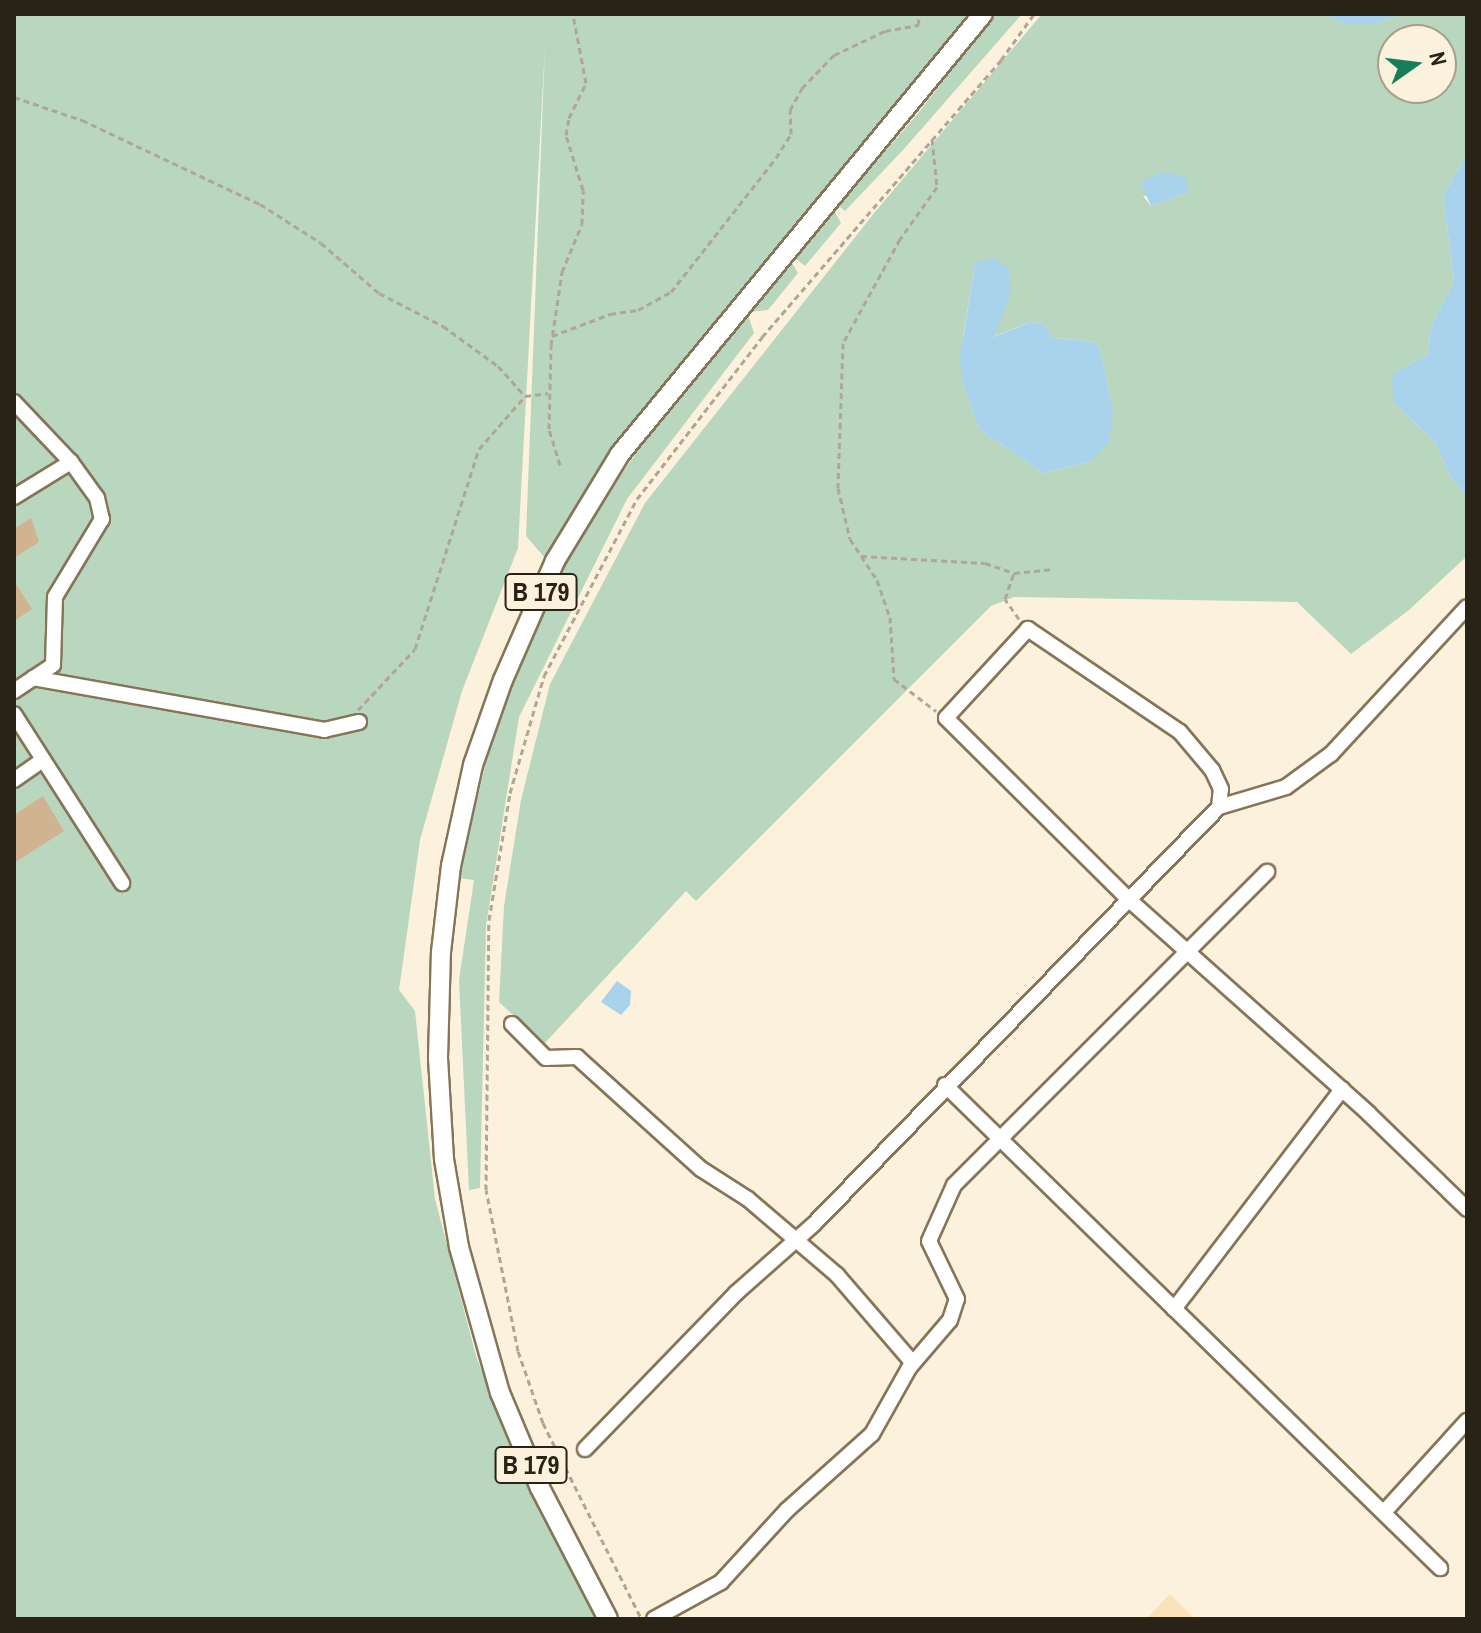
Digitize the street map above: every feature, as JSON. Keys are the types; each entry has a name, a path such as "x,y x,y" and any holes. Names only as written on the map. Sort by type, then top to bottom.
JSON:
{"main road":[{"name":"B 179","path":"608,1619 553,1516 500,1393 459,1247 444,1159 438,1058 441,952 451,866 473,765 503,680 555,561 620,454 983,14"}],"lane":[{"path":"14,402 71,462 97,498 102,519 55,597 53,665 14,691"},
{"path":"14,497 71,462"},
{"path":"585,1449 792,1238 814,1224 945,1085 1219,807 1286,787 1331,754 1467,607"},
{"path":"1219,807 1221,789 1212,770 1180,732 1028,629 946,718 1127,898 1342,1089 1467,1209"},
{"path":"33,678 324,730 356,722"},
{"path":"14,714 122,883"},
{"path":"14,780 43,760"},
{"path":"654,1619 721,1582 787,1510 872,1434 913,1363 950,1320 957,1299 929,1241 939,1212 954,1185 1267,872"},
{"path":"512,1024 546,1058 577,1057 701,1169 748,1199 866,1304 913,1363"},
{"path":"945,1085 1440,1568"},
{"path":"1174,1309 1342,1089"},
{"path":"1385,1511 1467,1421"}],"path":[{"path":"560,465 549,429 552,336 562,272 582,224 583,190 566,135 569,118 586,83 573,14"},
{"path":"552,336 610,314 638,310 671,292 776,158 791,134 790,110 802,88 834,55 885,31 918,25 920,14"},
{"path":"641,1619 543,1423 518,1351 486,1190 483,1110 489,920 510,793 544,676 637,499 762,337 932,136 1001,60 1034,14"},
{"path":"14,97 82,120 260,204 321,243 379,293 443,326 498,366 525,396"},
{"path":"932,136 937,187 900,239 843,343 838,488 850,539 890,617 894,679 946,718"},
{"path":"356,722 360,705 415,649 479,449 525,396 548,393"},
{"path":"861,556 985,563 1014,573 1054,569"},
{"path":"1014,573 1005,599 1028,629"}],"shaded area":[{"path":"1170,1594 1195,1619 1146,1619"}],"green space":[{"path":"14,14 969,14 641,412 545,558 526,536 545,46 518,548 462,691 420,840 399,990 415,1011 435,1199 476,1356 524,1478 596,1619 14,1619"},
{"path":"994,14 1022,14 904,149 845,211 840,207 835,212 841,223 805,266 795,258 792,263 798,273 768,310 747,312 754,333 627,499 519,717 486,926 480,1188 469,1190 459,980 474,880 458,878 497,717 536,621 582,533 678,391 920,111"},
{"path":"1042,14 1322,14 1343,23 1378,23 1403,14 1467,14 1467,153 1443,196 1454,281 1431,327 1428,355 1395,372 1394,403 1435,442 1450,476 1467,497 1467,556 1409,610 1351,654 1297,602 1014,597 991,606 696,901 686,891 544,1044 499,1002 504,906 521,800 550,684 645,503 875,212","holes":["1189,192 1151,206 1143,196","975,263 992,337 1031,322 1044,324 1053,338 1095,342 1100,349 1113,411 1091,461 1043,473 979,429 962,381 963,337"]}],"water":[{"path":"1322,14 1403,14 1378,23 1343,23"},
{"path":"1467,153 1467,497 1450,476 1435,442 1394,403 1392,382 1395,372 1428,355 1431,327 1454,281 1443,196"},
{"path":"1161,172 1185,176 1189,192 1151,206 1140,182"},
{"path":"995,258 1009,270 1010,296 993,337 1031,322 1044,324 1053,338 1095,342 1100,349 1113,410 1109,442 1091,461 1043,473 979,429 962,381 960,358 975,263"},
{"path":"617,981 631,991 630,1005 621,1015 601,1002"}],"building":[{"path":"31,518 39,542 14,558 14,529"},
{"path":"14,581 32,609 14,621"},
{"path":"43,796 64,831 14,863 14,815"}]}
